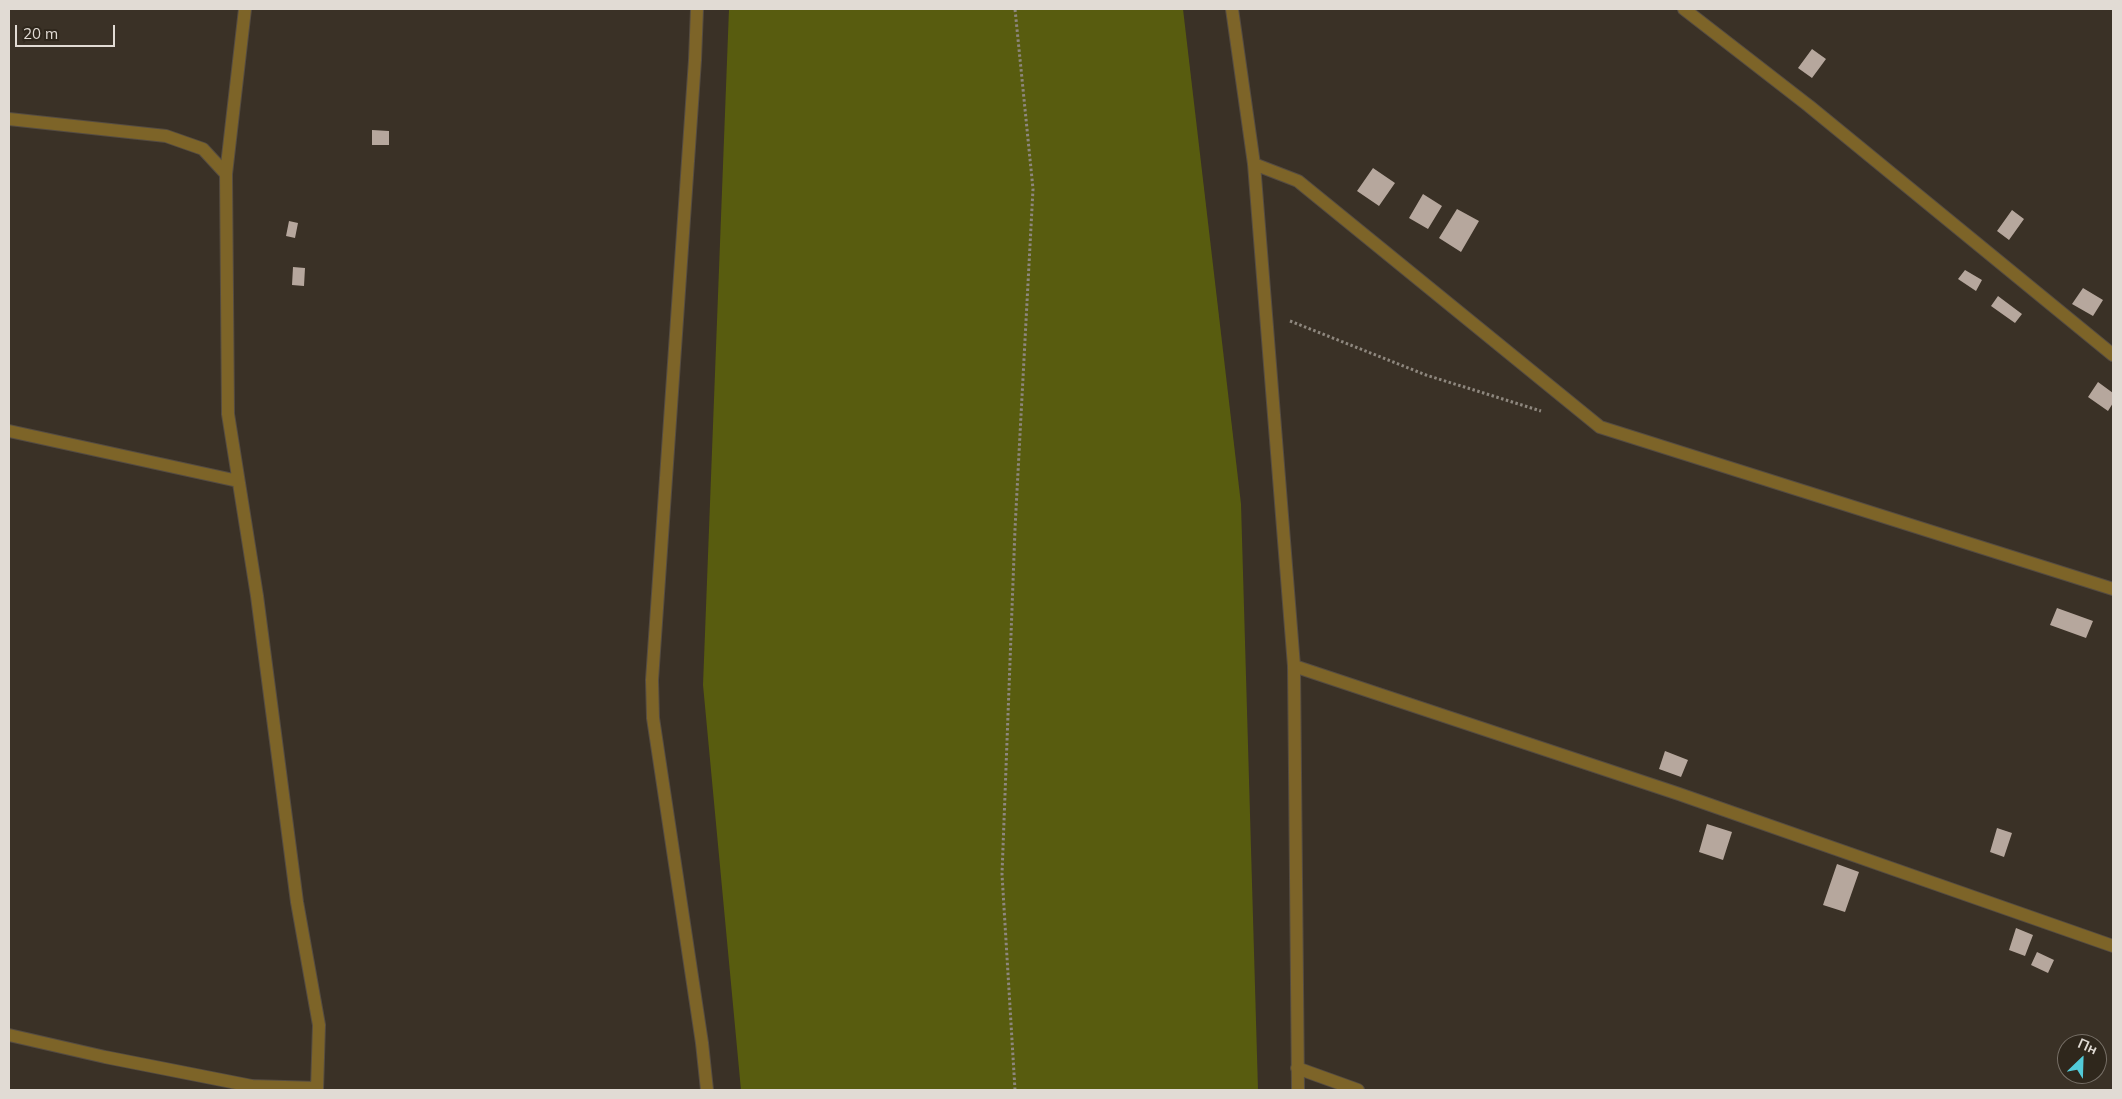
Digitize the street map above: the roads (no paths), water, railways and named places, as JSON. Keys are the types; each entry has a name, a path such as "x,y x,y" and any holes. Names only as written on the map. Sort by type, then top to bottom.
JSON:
{"street":[{"path":"9,1035 105,1057 252,1086 317,1089 319,1025 297,902 257,596 228,414 226,174 245,9"},
{"path":"697,9 652,680 653,718 702,1043 707,1090"},
{"path":"1232,9 1254,164 1294,666 1298,1090"},
{"path":"1684,9 1809,106 2113,355"},
{"path":"9,119 166,136 203,149 226,174"},
{"path":"1254,164 1298,181 1600,427 2113,589"},
{"path":"9,430 238,480"},
{"path":"1294,666 1679,794 2113,946"},
{"path":"1298,1068 1358,1090"}]}
